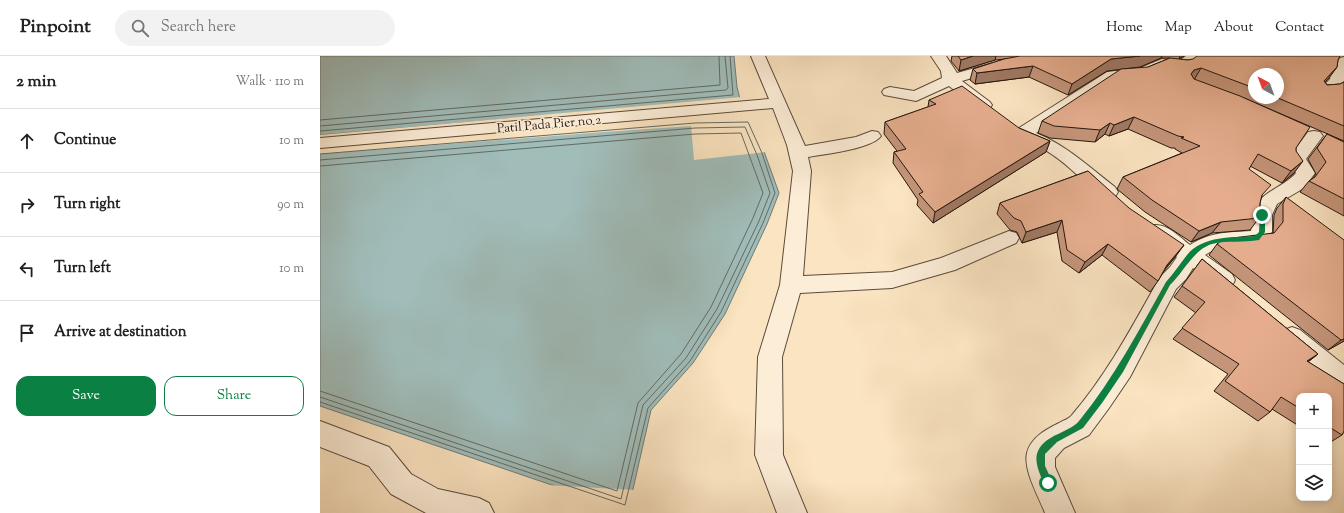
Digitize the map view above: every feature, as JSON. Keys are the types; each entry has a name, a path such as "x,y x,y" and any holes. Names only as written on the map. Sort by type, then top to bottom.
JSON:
{"street":[{"path":"758,56 776,93 778,103 799,153 802,171 791,285 770,357 769,455 792,513"},
{"path":"938,56 949,71 950,80 1022,134 1046,143 1062,153 1120,202"},
{"path":"1022,134 1112,75 1143,72 1162,63 1182,66 1195,56"},
{"path":"1325,92 1337,80 1339,71 1344,61"},
{"path":"890,92 916,96 950,80 999,65 1012,63"},
{"name":"Patil Pada Pier no 2","path":"320,143 778,103"},
{"path":"799,153 861,140 872,136"},
{"path":"1060,513 1041,467 1041,453 1054,439 1080,426 1100,400 1121,369 1168,283 1178,273 1190,255 1210,242 1257,238 1262,232 1262,215 1270,200 1297,184 1306,173 1297,162 1297,158 1313,136"},
{"path":"1144,222 1190,255 1236,291"},
{"path":"791,285 892,280 947,264 1008,238"},
{"path":"1279,326 1333,371 1344,378"},
{"path":"320,434 379,456 400,484 434,502 479,513"}],"water":[{"path":"320,56 734,56 737,87 740,99 320,135"},
{"path":"752,118 779,193 767,224 725,314 693,363 651,410 628,511 320,406 320,151"}],"pier":[{"path":"742,97 741,101 320,137 320,135"},
{"path":"752,116 767,152 694,160 691,126 320,154 320,149 695,117"},
{"path":"546,485 635,490 630,512 626,513"}],"building":[{"path":"958,56 973,56 961,60"},
{"path":"1020,56 1140,56 1111,59 1072,84 1033,66 977,73 973,69 1004,59"},
{"path":"1197,56 1340,56 1337,67 1324,81 1327,85 1340,84 1344,82 1344,126 1284,101 1284,68 1248,68 1248,86 1201,68 1194,70 1191,74 1194,79 1248,100 1248,104 1258,104 1310,127 1296,148 1296,151 1303,161 1291,171 1258,154 1249,169 1271,185 1262,195 1259,218 1221,222 1199,231 1152,200 1123,177 1200,146 1181,138 1184,137 1178,136 1134,117 1114,125 1110,123 1100,130 1054,126 1042,121 1121,69 1148,67 1170,58 1188,60"},
{"path":"962,86 1019,128 1050,141 935,212 919,194 923,192 894,152 906,149 885,122 936,104 929,100"},
{"path":"1327,134 1344,142 1344,199 1309,181 1315,177 1326,162 1317,148"},
{"path":"1088,171 1129,208 1184,245 1167,265 1158,281 1108,244 1085,262 1067,250 1062,220 1026,232 1021,221 1014,218 1000,203"},
{"path":"1286,197 1344,240 1344,339 1341,340 1217,244 1224,239 1274,233 1283,222 1283,204"},
{"path":"1202,259 1318,354 1307,361 1344,384 1344,431 1342,435 1332,429 1332,393 1296,393 1296,406 1281,397 1270,412 1225,381 1239,364 1182,328 1205,302 1182,286"}],"route":[{"path":"1048,483 1041,467 1041,453 1054,439 1080,426 1100,400 1121,369 1168,283 1178,273 1190,255 1210,242 1257,238 1262,232 1262,215"}]}
